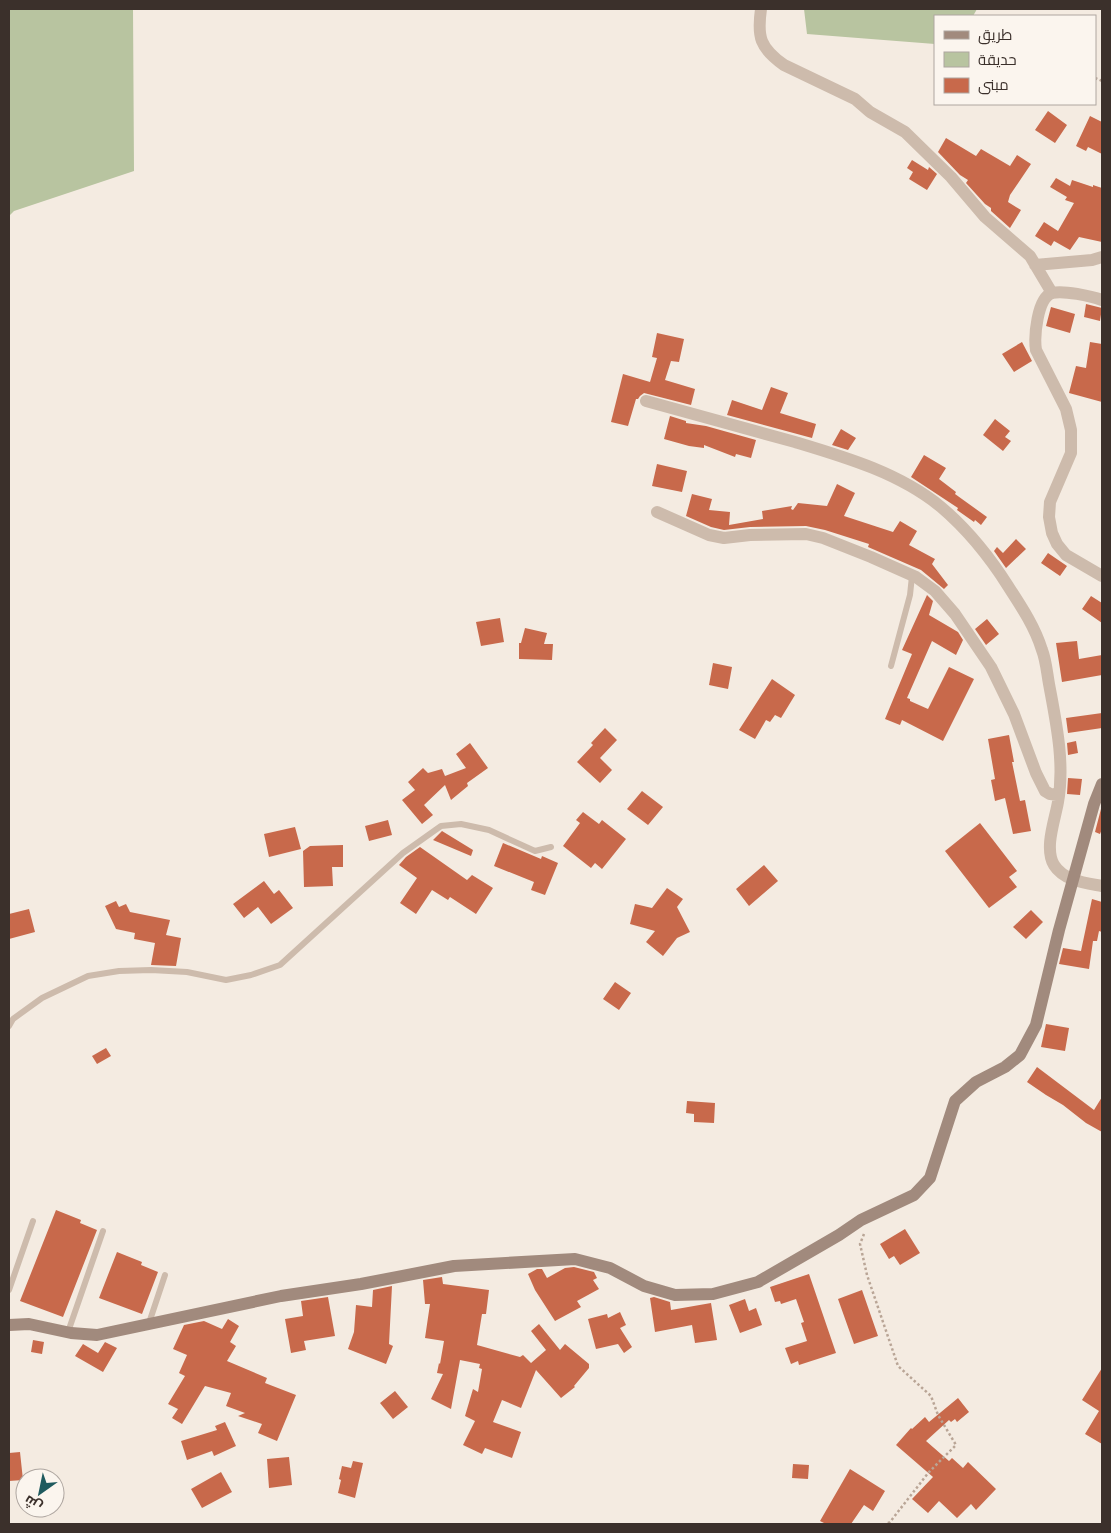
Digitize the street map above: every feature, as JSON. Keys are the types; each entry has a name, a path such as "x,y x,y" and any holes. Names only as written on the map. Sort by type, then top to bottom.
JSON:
{"street":[{"path":"761,9 759,36 764,47 773,58 784,66 856,99 870,112 905,132 951,177 985,217 1030,256 1052,293"},
{"path":"1035,265 1092,260 1102,257"},
{"path":"1102,300 1066,293 1052,293 1044,299 1038,319 1035,341 1036,350 1066,410 1071,430 1071,452 1050,502 1049,517 1052,533 1057,544 1066,554 1102,576"},
{"path":"646,402 777,437 856,462 916,489 940,506 967,530 994,565 1025,612 1042,650 1051,695 1061,765 1059,795 1050,852 1055,866 1073,880 1102,886"},
{"path":"657,512 709,535 724,538 750,535 806,534 823,538 912,576 935,591 955,614 991,668 1014,714 1045,792 1059,795"},
{"path":"9,1326 28,1324 68,1332 97,1335 281,1296 361,1284 454,1266 538,1260 575,1259 610,1268 644,1286 675,1295 713,1294 758,1282 870,1216 914,1195 930,1178 955,1101 976,1082 1005,1067 1020,1055 1036,1024 1073,880 1094,804 1102,784"}],"lane":[{"path":"891,666 910,595 912,576"},
{"path":"9,1026 13,1019 42,998 88,976 119,971 151,970 187,972 226,980 251,975 280,965 403,853 441,826 461,824 490,830 535,851 550,847"},
{"path":"9,1290 33,1222"},
{"path":"68,1332 104,1231"},
{"path":"149,1324 165,1275"}],"path":[{"path":"870,1216 860,1244 867,1276 898,1366 931,1396 938,1415 956,1445 929,1472 910,1498 890,1522 886,1524"}],"green space":[{"path":"9,9 133,9 134,171 14,211 9,216"},
{"path":"804,9 977,9 974,15 934,15 934,44 807,34"}],"building":[{"path":"1048,111 1067,125 1055,143 1035,130"},
{"path":"1090,116 1102,122 1102,154 1088,147 1086,151 1076,146"},
{"path":"946,138 976,156 981,149 1010,166 1017,155 1031,164 1010,195 1008,202 1021,210 1010,228 991,211 991,208 966,183 968,180 960,175 938,152"},
{"path":"912,160 928,170 929,167 937,174 927,190 909,179 913,172 907,168"},
{"path":"1056,178 1070,186 1072,180 1102,188 1102,242 1079,237 1070,250 1054,241 1051,246 1035,236 1044,222 1058,231 1074,203 1065,200 1067,197 1050,187"},
{"path":"1086,304 1102,308 1100,321 1084,317"},
{"path":"1051,307 1075,314 1070,333 1046,326"},
{"path":"657,333 684,339 679,362 671,361 665,380 695,389 691,405 644,393 636,399 628,426 611,422 623,374 650,382 657,358 652,357"},
{"path":"1022,342 1032,361 1014,372 1002,354"},
{"path":"1090,342 1102,344 1102,402 1069,393 1076,366 1086,368"},
{"path":"771,387 788,393 780,413 816,424 812,438 727,415 732,400 762,410"},
{"path":"670,416 686,421 686,423 706,426 756,440 751,458 736,454 735,457 704,445 704,448 689,446 664,439"},
{"path":"995,419 1010,431 1005,437 1011,441 1003,451 983,435"},
{"path":"841,429 856,438 848,450 832,445"},
{"path":"924,455 946,468 939,479 956,492 955,494 987,517 981,525 911,477"},
{"path":"657,464 687,471 682,492 652,486"},
{"path":"837,484 855,493 844,516 893,532 900,521 917,531 909,545 935,559 932,564 948,585 944,589 921,570 868,547 869,544 825,530 806,526 750,527 724,530 711,527 686,516 692,494 712,499 709,510 730,512 729,525 763,519 762,511 792,506 791,509 793,510 798,503 827,506"},
{"path":"1016,539 1026,549 1006,568 994,551 997,547 1003,553"},
{"path":"1048,553 1067,566 1060,576 1041,563"},
{"path":"927,595 933,601 929,615 958,632 963,640 956,655 932,641 907,698 928,709 949,667 974,679 943,741 902,720 900,725 885,719 912,654 902,650"},
{"path":"1091,596 1102,603 1102,623 1082,609"},
{"path":"500,618 504,642 481,646 476,622"},
{"path":"987,619 999,634 986,645 975,629"},
{"path":"525,628 547,633 544,644 553,644 552,660 519,659 519,643 521,643"},
{"path":"1077,641 1079,659 1102,655 1102,675 1062,682 1056,643"},
{"path":"713,663 732,667 728,689 709,685"},
{"path":"772,679 795,695 781,718 775,715 770,722 766,720 755,739 739,730"},
{"path":"1102,713 1102,728 1068,733 1066,718"},
{"path":"605,728 617,740 600,758 612,770 600,783 577,762 593,745 591,743"},
{"path":"1009,735 1020,801 1025,800 1031,831 1013,834 1005,798 995,801 991,780 995,779 988,739"},
{"path":"1076,741 1078,753 1068,755 1067,743"},
{"path":"470,743 488,768 467,783 468,786 451,800 445,785 424,805 433,815 422,824 402,800 415,790 408,782 423,768 428,773 442,769 445,776 466,768 456,754"},
{"path":"1068,778 1082,779 1080,795 1067,794"},
{"path":"642,791 663,807 648,825 627,809"},
{"path":"1102,805 1102,829 1100,834 1095,832"},
{"path":"583,812 599,824 602,820 626,839 602,869 595,863 591,868 563,846 580,823 576,820"},
{"path":"388,820 392,835 369,841 365,826"},
{"path":"980,823 1017,871 1009,877 1017,887 989,908 945,851"},
{"path":"295,827 301,849 269,857 264,834"},
{"path":"442,831 473,850 471,856 433,840"},
{"path":"503,843 541,859 542,856 558,863 545,895 531,890 534,882 494,866"},
{"path":"343,845 343,867 332,867 333,886 304,887 303,851 310,846"},
{"path":"420,847 467,880 472,875 493,888 476,914 450,897 448,900 432,890 416,914 400,903 417,878 399,865 406,857"},
{"path":"764,865 778,881 749,906 736,889"},
{"path":"264,881 274,894 279,890 293,908 271,924 258,907 244,918 233,904"},
{"path":"667,888 683,899 677,907 690,932 677,938 663,956 646,942 655,931 630,924 635,904 652,908"},
{"path":"1092,899 1102,902 1102,932 1099,931 1097,941 1093,941 1089,969 1059,964 1063,948 1081,951"},
{"path":"116,901 119,907 126,904 130,912 170,920 166,935 181,938 176,966 151,965 155,943 134,939 135,933 116,929 105,906"},
{"path":"29,909 35,932 9,939 9,914"},
{"path":"1031,910 1043,922 1026,939 1013,927"},
{"path":"615,982 631,993 619,1010 603,999"},
{"path":"1046,1024 1069,1028 1065,1051 1041,1047"},
{"path":"106,1048 111,1056 97,1064 92,1056"},
{"path":"1037,1067 1094,1110 1102,1097 1102,1132 1027,1082"},
{"path":"687,1101 715,1103 714,1123 694,1122 694,1114 686,1113"},
{"path":"56,1210 81,1220 80,1223 97,1230 63,1317 20,1301"},
{"path":"905,1229 920,1253 900,1265 894,1256 889,1259 880,1244"},
{"path":"117,1252 142,1262 141,1265 158,1272 142,1314 99,1298"},
{"path":"574,1267 594,1272 597,1278 593,1280 599,1289 577,1301 581,1307 555,1321 535,1290 528,1274 537,1269 542,1269 547,1278 565,1268"},
{"path":"809,1274 836,1353 799,1365 798,1361 791,1364 785,1348 807,1341 801,1323 804,1322 796,1299 781,1304 780,1301 775,1302 770,1287"},
{"path":"442,1277 443,1284 489,1290 486,1314 482,1314 477,1345 520,1357 523,1355 531,1363 546,1350 531,1331 539,1324 560,1350 565,1344 589,1364 589,1368 575,1387 561,1398 536,1370 521,1408 502,1400 493,1422 521,1432 512,1458 485,1448 482,1454 463,1445 475,1421 465,1416 473,1389 478,1392 482,1369 479,1368 480,1364 460,1360 451,1409 431,1399 443,1374 437,1373 444,1341 425,1338 430,1304 425,1304 423,1280"},
{"path":"392,1286 389,1344 393,1346 386,1364 348,1349 354,1332 356,1305 372,1307 373,1290"},
{"path":"862,1290 878,1336 854,1344 838,1299"},
{"path":"328,1297 335,1336 304,1341 306,1350 291,1353 285,1319 303,1316 301,1301"},
{"path":"654,1297 670,1302 671,1310 711,1303 717,1340 695,1343 692,1325 655,1332 650,1298"},
{"path":"745,1299 749,1311 756,1308 762,1325 740,1333 729,1305"},
{"path":"620,1312 626,1325 620,1328 632,1347 624,1353 618,1344 596,1349 588,1319 607,1314 608,1318"},
{"path":"228,1319 239,1326 230,1342 236,1346 227,1361 267,1378 265,1383 296,1395 277,1441 258,1433 262,1424 238,1416 245,1413 226,1406 231,1393 205,1386 182,1424 172,1418 178,1409 168,1404 185,1376 179,1373 187,1355 173,1349 184,1325 204,1321 222,1329"},
{"path":"33,1340 44,1342 42,1354 31,1352"},
{"path":"105,1342 117,1348 103,1372 75,1356 83,1344 98,1353"},
{"path":"1102,1368 1102,1444 1085,1434 1099,1411 1082,1400"},
{"path":"395,1391 408,1407 393,1419 380,1403"},
{"path":"958,1398 969,1412 957,1422 955,1419 951,1422 949,1420 926,1441 949,1461 952,1458 963,1468 968,1462 996,1489 976,1510 971,1504 957,1518 939,1501 928,1513 912,1499 933,1477 896,1445 911,1428 925,1417 929,1422"},
{"path":"225,1422 236,1446 214,1456 212,1451 187,1460 181,1441 217,1430 215,1426"},
{"path":"20,1452 22,1468 15,1468 15,1481 9,1481 9,1453"},
{"path":"289,1457 292,1485 269,1488 267,1459"},
{"path":"353,1461 363,1463 355,1498 338,1493 342,1466 351,1468"},
{"path":"793,1464 809,1465 808,1479 792,1478"},
{"path":"850,1469 885,1491 873,1511 864,1505 851,1524 826,1524 820,1521"},
{"path":"221,1472 232,1492 202,1508 191,1489"}]}
